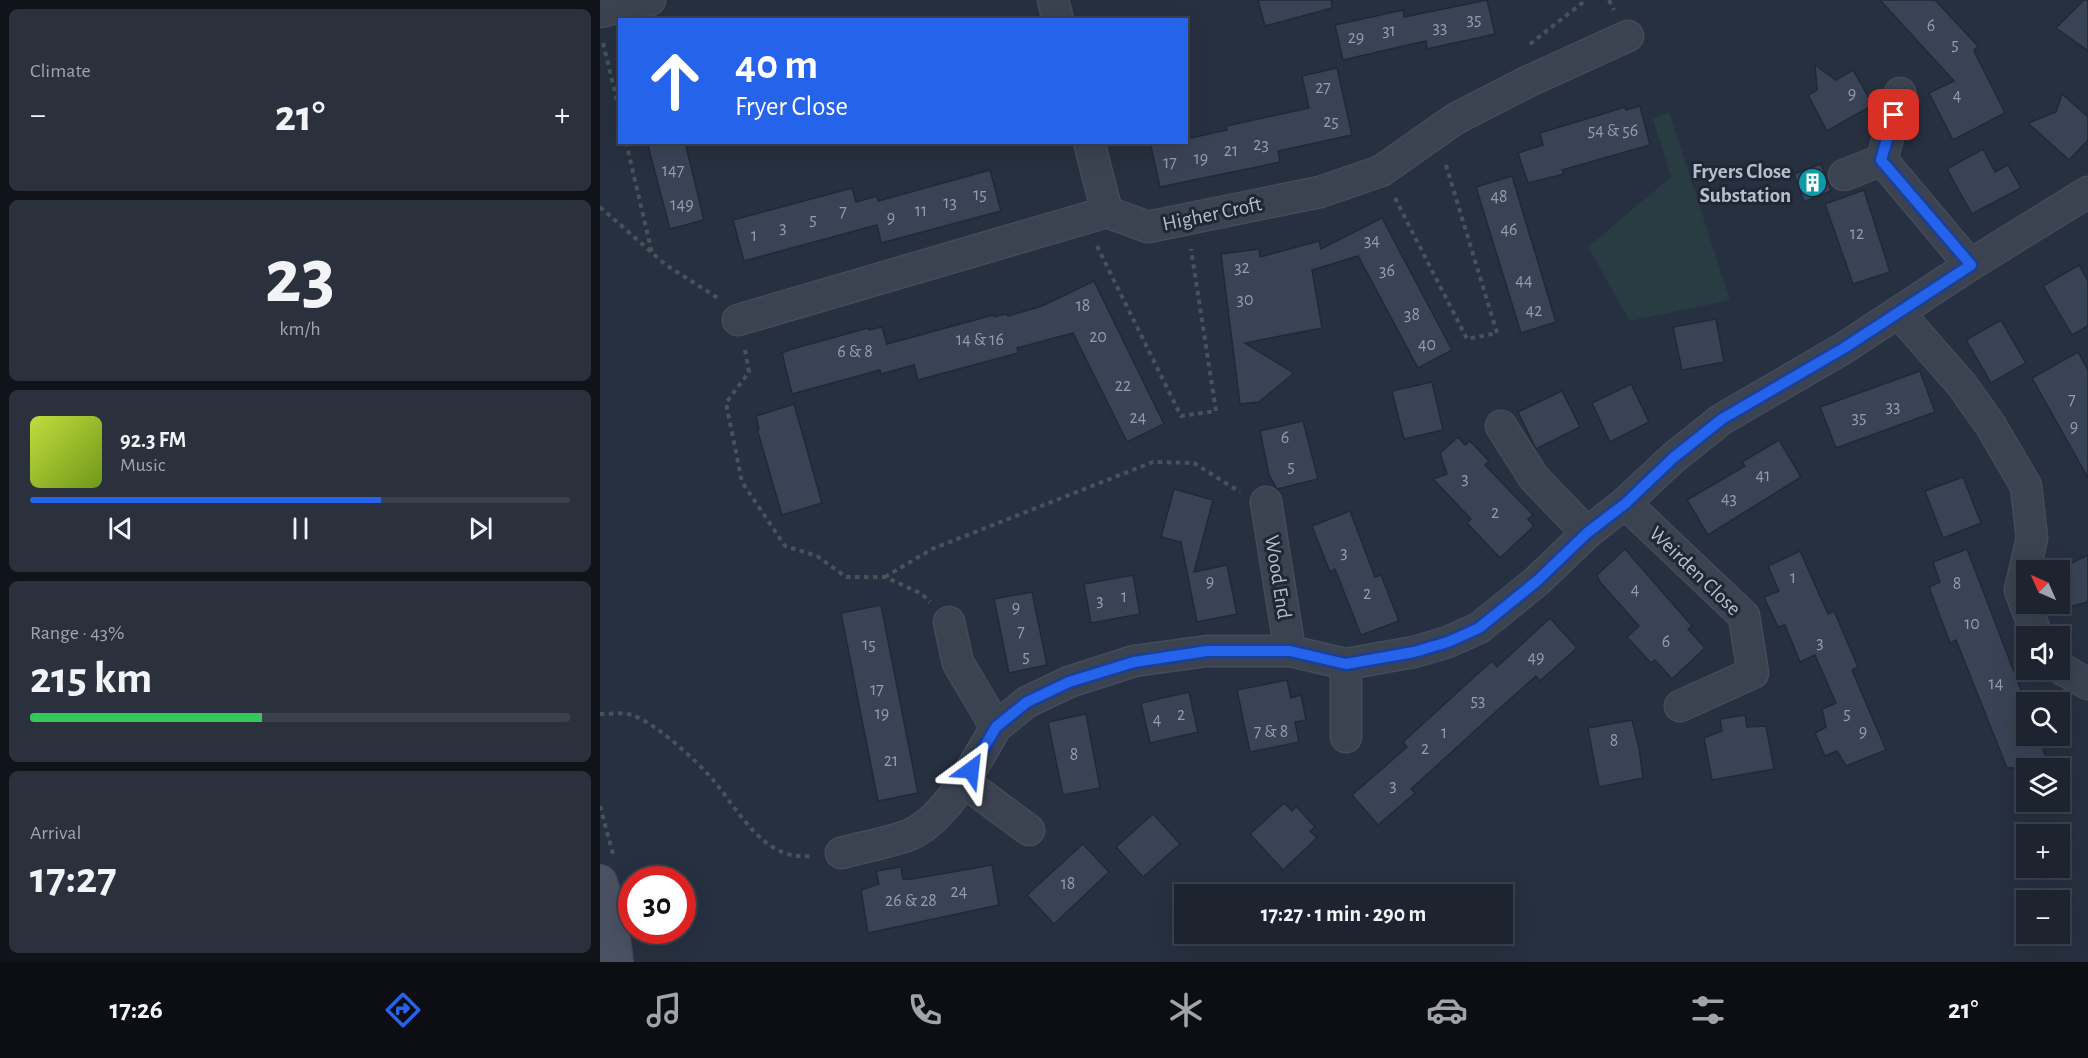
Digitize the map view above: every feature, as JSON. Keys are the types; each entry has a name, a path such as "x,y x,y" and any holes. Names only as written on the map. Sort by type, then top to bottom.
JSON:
{"street":[{"path":"601,26 650,0"},
{"path":"1053,0 1058,18"},
{"name":"Higher Croft","path":"1095,215 1148,227 1320,192 1381,171 1455,119 1529,81 1628,36"},
{"path":"1881,160 1900,93"},
{"path":"738,320 1095,215 1089,144"},
{"path":"1844,175 1881,160"},
{"path":"1881,160 1971,265"},
{"path":"841,853 910,834 940,811 964,782 996,727 1027,702 1069,682 1134,662 1207,651 1290,651 1346,664 1414,652 1448,642 1479,628 1537,581 1587,533 1626,503 1673,458 1722,419 1844,348 2088,192"},
{"path":"1899,313 1962,385 1991,426 2026,486 2032,538 2020,590 2033,626"},
{"path":"1501,426 1534,478 1587,533"},
{"name":"Wood End","path":"1266,502 1290,651"},
{"name":"Weirden Close","path":"1626,503 1744,616 1753,674 1680,706"},
{"path":"949,622 958,663 996,727"},
{"path":"1346,664 1346,736"},
{"path":"2070,674 2088,684"},
{"path":"964,782 1029,830"},
{"path":"600,882 610,915 616,962"}],"path":[{"path":"601,26 618,104"},
{"path":"1381,171 1467,339 1497,333 1436,133"},
{"path":"626,144 652,253"},
{"path":"600,207 666,265 725,302 738,320 749,372 726,403 742,482 785,546 817,556 846,578 885,577 922,594 949,622"},
{"path":"1095,215 1181,416 1216,411 1186,219"},
{"path":"885,577 932,549 1153,462 1194,463 1235,490 1266,502"},
{"path":"600,714 632,715 676,743 713,780 753,832 785,853 804,857 841,853"}],"green space":[{"path":"1669,112 1730,300 1630,321 1588,247 1671,177 1653,119"}],"building":[{"path":"1258,0 1331,0 1332,8 1265,26"},
{"path":"1487,0 1495,34 1427,49 1426,41 1343,60 1335,25 1403,10 1404,17"},
{"path":"1880,0 1935,0 1978,46 1974,51 2005,113 1953,140 1929,93 1954,81"},
{"path":"2084,0 2088,0 2088,51 2056,28"},
{"path":"1815,65 1836,80 1853,70 1873,105 1827,131 1808,95 1817,90"},
{"path":"1337,68 1352,135 1278,151 1280,162 1160,187 1150,144 1188,144 1188,139 1227,130 1226,126 1309,108 1302,76"},
{"path":"2062,94 2088,117 2088,140 2069,160 2028,123 2056,112"},
{"path":"1640,106 1650,145 1562,170 1564,174 1528,183 1518,153 1543,145 1540,133 1625,107 1626,110"},
{"path":"648,144 685,144 704,220 670,229"},
{"path":"1983,149 1995,172 2008,165 2021,188 1972,214 1947,169"},
{"name":"Fryers Close Substation","path":"1821,164 1831,191 1804,202 1794,174"},
{"path":"990,170 1001,211 881,243 877,225 744,261 733,220 852,188 856,202 877,196 878,201"},
{"path":"1512,176 1556,322 1521,333 1476,187"},
{"path":"1864,190 1890,272 1853,284 1825,204"},
{"path":"1382,218 1452,350 1418,368 1358,256 1312,270 1322,328 1245,343 1294,373 1259,402 1240,404 1221,254 1259,249 1260,257 1319,241 1321,249"},
{"path":"2079,265 2088,281 2088,326 2072,335 2043,286"},
{"path":"1094,281 1164,424 1127,442 1073,333 1017,348 1018,353 918,380 914,365 881,374 880,370 792,394 782,353 792,349 868,328 869,330 882,327 887,344 993,315 994,317 1007,314 1008,316 1042,306"},
{"path":"1716,319 1724,362 1682,370 1673,327"},
{"path":"2001,320 2026,363 1991,383 1966,340"},
{"path":"2078,352 2088,370 2088,478 2032,378"},
{"path":"1920,371 1935,412 1836,448 1820,407"},
{"path":"1432,382 1443,430 1404,439 1392,391"},
{"path":"1631,384 1649,422 1610,442 1592,403"},
{"path":"1562,391 1580,427 1536,449 1518,412"},
{"path":"794,404 822,503 782,515 757,429 759,429 756,416"},
{"path":"1303,421 1318,479 1277,489 1269,475 1260,431"},
{"path":"1458,437 1465,445 1470,441 1489,461 1485,465 1533,515 1528,519 1534,526 1500,558 1467,523 1471,519 1433,479 1447,474 1440,453"},
{"path":"1779,440 1801,477 1708,535 1687,500 1745,466 1742,462"},
{"path":"1963,477 1981,523 1943,538 1925,491"},
{"path":"1174,489 1213,500 1194,572 1227,565 1237,614 1197,622 1181,542 1161,537"},
{"path":"1350,511 1375,577 1381,575 1399,621 1361,635 1335,569 1330,572 1312,526"},
{"path":"1625,549 1692,626 1688,629 1705,648 1672,679 1655,660 1651,663 1627,637 1639,626 1600,582 1597,575"},
{"path":"1967,549 2022,692 2016,692 2016,746 2042,746 2046,758 2016,758 2016,768 2007,768 1956,640 1950,643 1929,587 1940,582 1933,562"},
{"path":"1800,551 1828,614 1834,611 1858,667 1852,670 1886,750 1846,766 1837,751 1825,756 1815,733 1826,727 1822,709 1836,703 1815,655 1800,662 1785,625 1778,627 1764,597 1779,591 1768,566"},
{"path":"2088,555 2088,602 2070,607 2070,564"},
{"path":"1133,575 1140,614 1091,623 1084,584"},
{"path":"1032,592 1047,665 1009,673 994,599"},
{"path":"881,605 918,793 878,801 841,613"},
{"path":"1550,618 1577,648 1540,681 1536,676 1500,708 1411,789 1415,793 1378,825 1352,795 1407,747 1403,742 1492,661 1497,667"},
{"path":"1287,680 1291,698 1301,695 1306,720 1295,722 1299,742 1250,752 1237,690"},
{"path":"1189,692 1198,732 1150,743 1141,703"},
{"path":"1086,714 1100,788 1063,795 1048,722"},
{"path":"1745,715 1747,727 1766,726 1774,769 1712,780 1704,738 1722,731 1720,719"},
{"path":"1632,720 1643,778 1599,787 1588,728"},
{"path":"1284,803 1292,811 1296,806 1315,827 1310,831 1317,838 1283,870 1250,834"},
{"path":"1153,814 1180,844 1143,877 1116,847"},
{"path":"1083,844 1109,872 1054,924 1027,895"},
{"path":"992,865 999,905 868,933 861,890 879,884 876,871 901,867 903,879 912,879"}],"place":[{"name":"Fryers Close Substation","path":"1812,183"}],"route":[{"path":"971,770 996,727 1027,702 1069,682 1134,662 1207,651 1290,651 1346,664 1414,652 1448,642 1479,628 1537,581 1587,533 1626,503 1673,458 1722,419 1778,384 1844,348 1971,265 1881,160 1894,115"}]}
